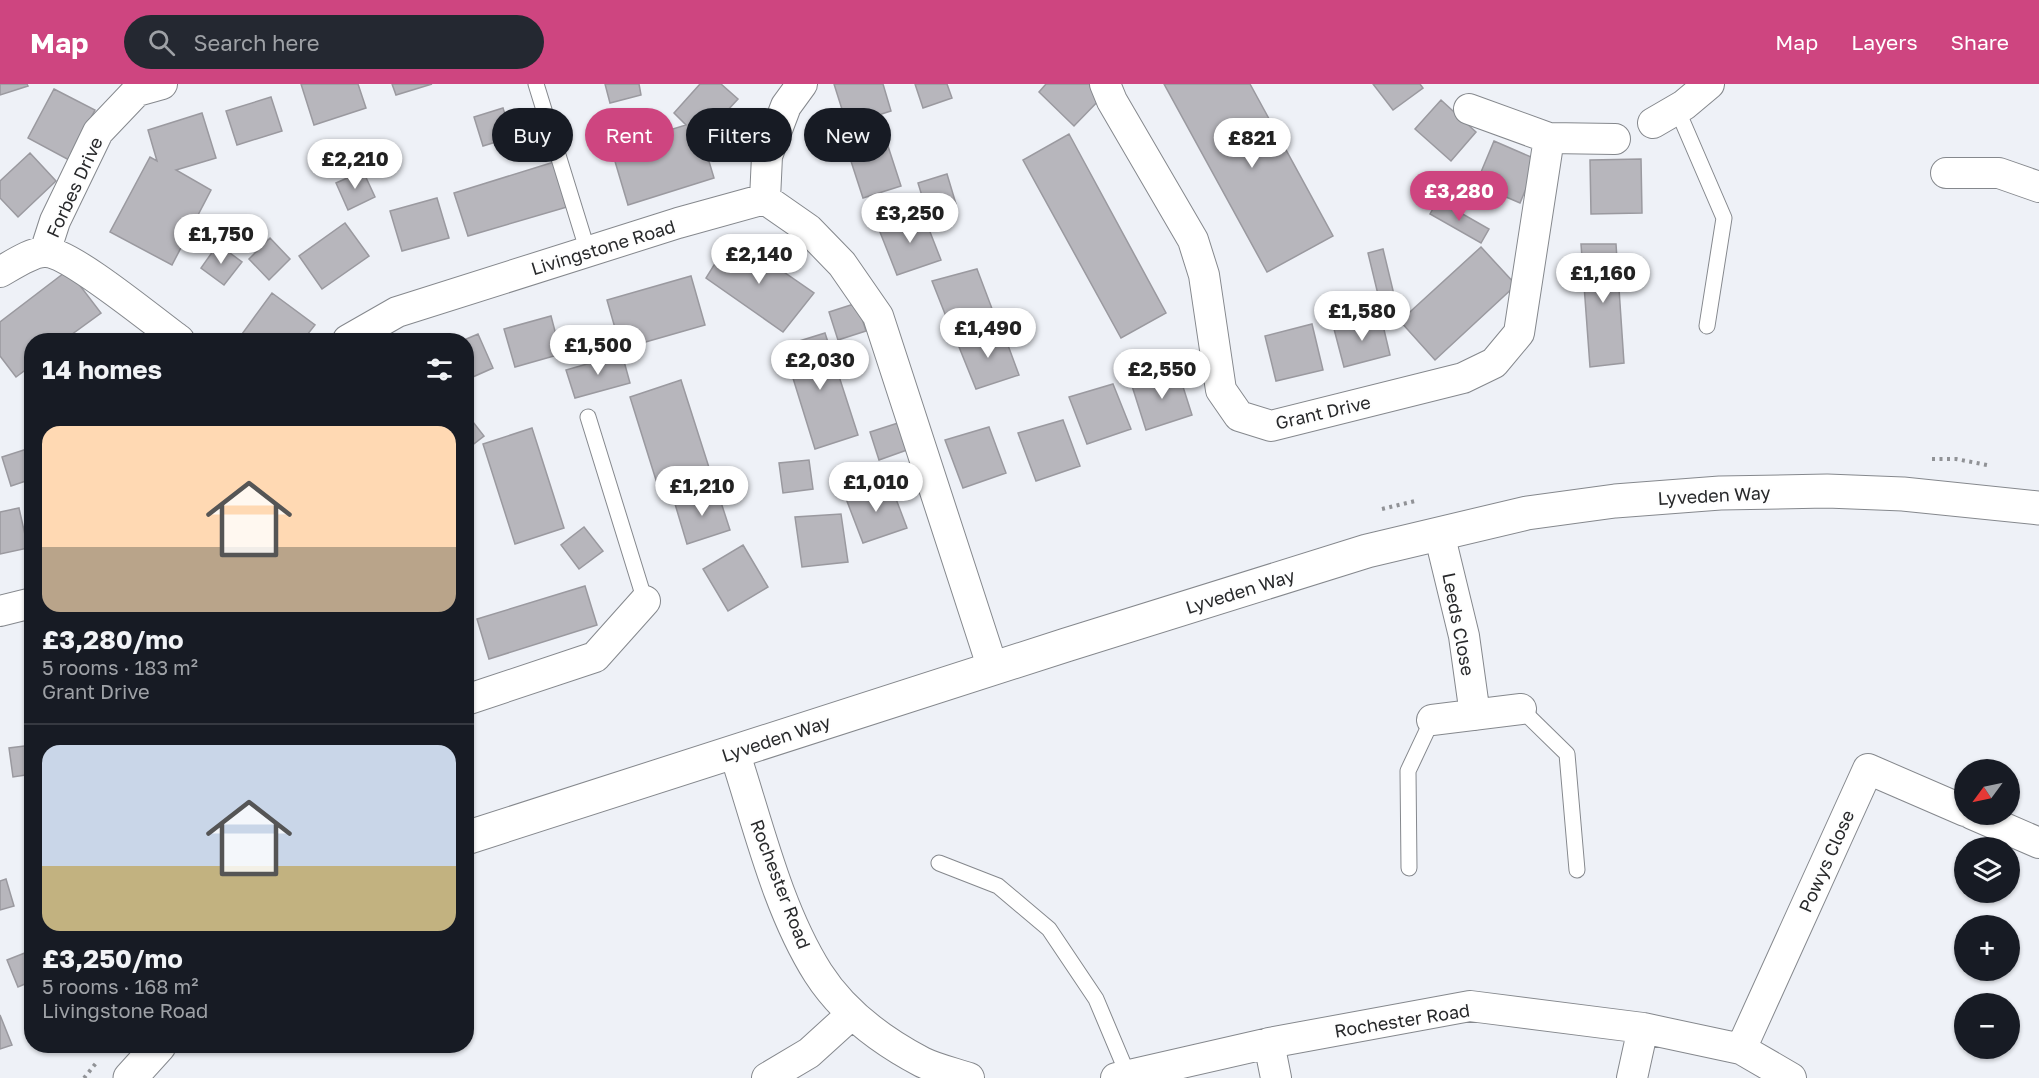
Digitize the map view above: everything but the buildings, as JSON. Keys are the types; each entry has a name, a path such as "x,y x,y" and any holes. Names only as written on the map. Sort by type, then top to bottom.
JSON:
{"street":[{"name":"Forbes Drive","path":"45,252 55,221 98,132 136,91 162,84"},
{"path":"802,84 786,106 767,156 765,199 808,229 842,264 878,316 993,669"},
{"name":"Grant Drive","path":"1105,84 1112,101 1193,240 1204,275 1221,390 1239,416 1271,426 1463,378 1494,363 1519,333 1549,138"},
{"path":"1665,116 1709,84"},
{"path":"1469,109 1549,138 1615,139"},
{"path":"1946,173 1999,173 2039,187"},
{"name":"Livingstone Road","path":"360,333 397,312 765,199"},
{"name":"Forbes Drive","path":"0,272 21,260 45,252 72,261 170,333"},
{"name":"Lyveden Way","path":"474,835 1367,551 1527,513 1615,501 1720,493 1827,491 1903,494 2039,508"},
{"name":"Leeds Close","path":"1439,533 1464,636 1475,715"},
{"path":"474,697 595,657 645,601"},
{"path":"0,611 24,605"},
{"path":"1432,720 1521,709"},
{"name":"Rochester Road","path":"734,751 776,881 796,932 818,974 852,1014 885,1040 923,1062 969,1078"},
{"name":"Powys Close","path":"1741,1049 1868,770 1954,806"},
{"path":"1997,825 2039,843"},
{"name":"Rochester Road","path":"1122,1077 1269,1043 1470,1006 1643,1028 1741,1049 1791,1078"},
{"path":"767,1078 809,1053 852,1014"},
{"path":"1632,1078 1643,1028"},
{"path":"1269,1043 1276,1078"},
{"path":"130,1078 153,1053"}],"lane":[{"path":"536,84 588,252"},
{"path":"1665,116 1724,218 1707,326"},
{"path":"588,417 645,601"},
{"path":"1521,709 1567,754 1577,870"},
{"path":"1409,868 1408,771 1432,720"},
{"path":"939,863 998,886 1049,929 1096,999 1122,1077"}]}
